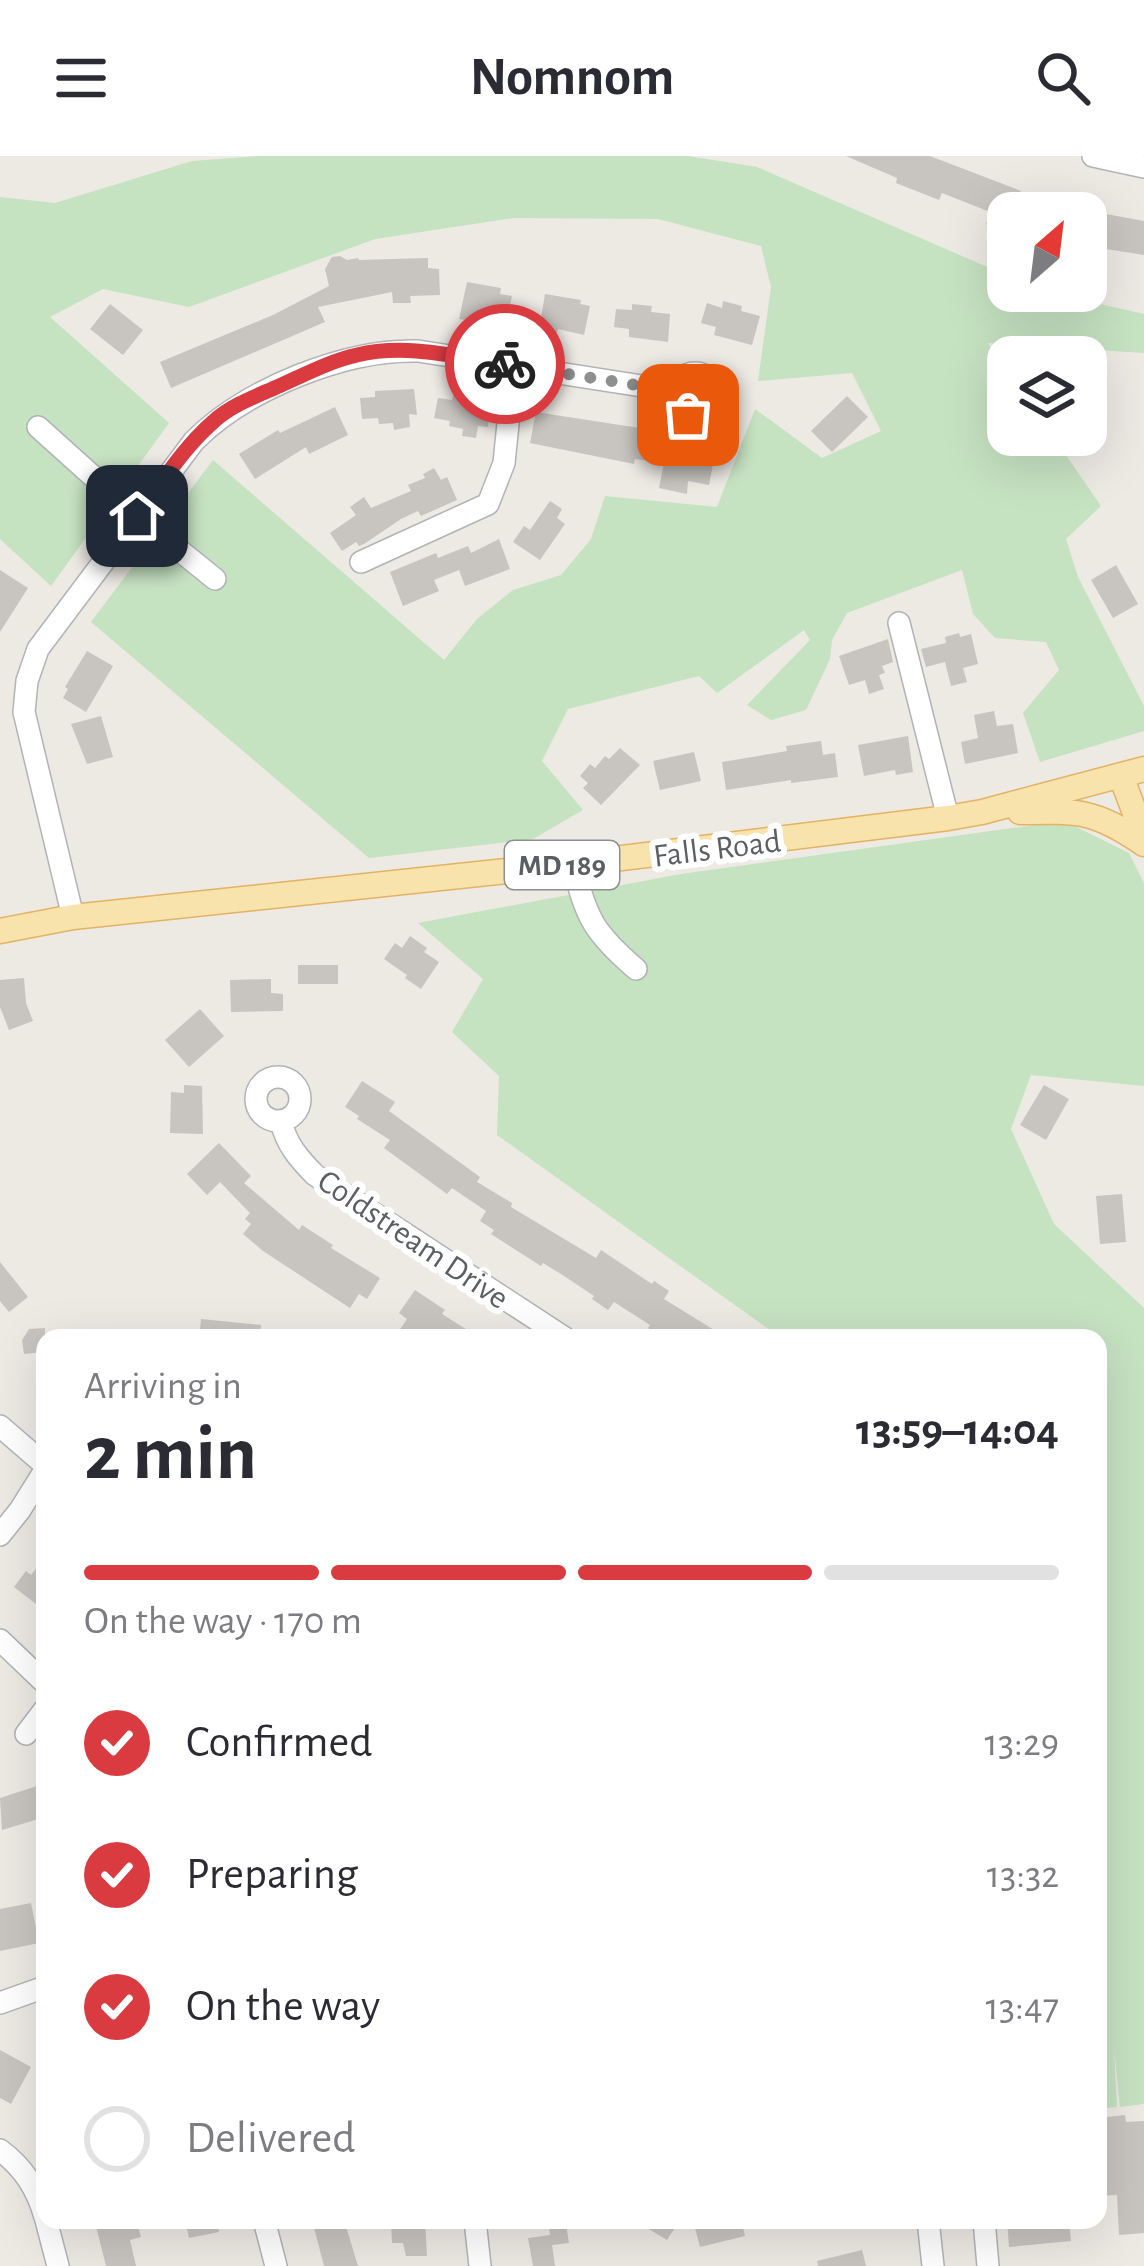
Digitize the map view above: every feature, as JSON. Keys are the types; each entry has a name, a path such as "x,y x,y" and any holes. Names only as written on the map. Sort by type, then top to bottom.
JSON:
{"main road":[{"name":"Falls Road","path":"0,931 74,917 948,818 1132,773"},
{"path":"1132,773 1144,841"},
{"path":"982,812 1077,811 1112,822 1144,841"}],"street":[{"path":"1093,156 1144,166"},
{"path":"74,917 25,712 27,681 38,649 194,440 217,418 321,368 388,350 674,391"},
{"path":"361,562 488,505 504,464 514,365"},
{"path":"38,427 215,579"},
{"path":"899,623 948,818"},
{"path":"573,864 587,914 603,940 636,969"},
{"name":"Coldstream Drive","path":"281,1121 286,1140 315,1175 552,1329"},
{"path":"0,1426 36,1459"},
{"path":"0,1535 36,1482"},
{"path":"0,1640 36,1674"},
{"path":"26,1734 36,1721"},
{"path":"0,2003 36,1991"},
{"path":"0,2150 36,2191"},
{"path":"48,2229 58,2266"},
{"path":"267,2229 276,2266"},
{"path":"476,2229 480,2266"},
{"path":"929,2229 933,2266"},
{"path":"985,2229 988,2266"}],"green space":[{"path":"259,156 688,156 757,167 987,267 987,312 1107,312 1107,306 1144,314 1144,353 1107,351 1107,336 987,336 987,456 1066,456 1101,506 1066,539 1078,577 1144,706 1144,731 1040,762 1023,713 1059,670 1046,642 995,638 973,614 962,570 847,613 806,710 771,720 747,705 810,640 804,630 717,693 699,676 568,709 542,761 583,810 533,839 369,858 91,622 213,460 444,660 477,619 513,590 561,575 591,539 605,496 717,507 755,409 822,458 881,431 852,373 758,381 771,287 761,246 658,219 514,218 375,239 189,307 103,289 50,317 169,423 51,586 0,539 0,197 55,203 192,161"},
{"path":"1064,821 1129,853 1144,883 1144,1086 1031,1075 1011,1129 1054,1224 1144,1308 1144,2104 1120,2107 1114,2048 1117,2107 1107,2108 1107,1329 768,1329 497,1135 499,1076 452,1032 483,979 418,923 681,874"}],"building":[{"path":"846,156 930,156 1021,191 987,192 987,211 942,193 939,200 896,183 897,178"},
{"path":"1107,214 1144,221 1144,255 1107,249"},
{"path":"332,257 347,260 428,258 428,268 439,269 440,295 410,296 411,303 393,303 392,292 318,307 325,322 171,388 160,362 329,286 325,269"},
{"path":"467,282 501,288 500,294 512,296 506,326 459,319"},
{"path":"545,294 590,306 584,335 539,330"},
{"path":"723,301 760,316 752,345 714,335 716,327 701,323 707,303 722,308"},
{"path":"110,304 143,330 123,355 90,329"},
{"path":"632,304 670,314 668,342 629,337 629,329 614,327 616,309 632,310"},
{"path":"414,389 417,415 409,414 410,427 394,430 393,423 362,419 360,398 375,397 375,391"},
{"path":"453,395 491,402 488,427 478,426 476,438 462,436 463,429 434,418 438,398 452,400"},
{"path":"847,396 868,417 832,452 811,431"},
{"path":"335,407 348,435 309,454 306,447 255,479 239,454 278,430"},
{"path":"536,412 652,430 649,446 714,459 709,485 688,481 687,494 659,488 664,463 635,459 634,464 530,443"},
{"path":"434,468 441,480 447,477 457,500 421,516 418,511 364,544 356,542 342,551 330,533 356,515 350,507 364,497 371,508 411,491 408,485"},
{"path":"550,501 562,509 557,518 565,524 540,560 513,542 524,526 530,530"},
{"path":"499,539 510,569 465,586 459,570 434,580 439,591 403,606 390,572 436,553 438,558 468,546 471,553"},
{"path":"1116,565 1138,604 1113,618 1091,580"},
{"path":"0,570 28,588 0,632"},
{"path":"959,633 960,637 971,634 978,664 963,668 967,682 951,686 945,662 926,667 921,649 946,643 945,637"},
{"path":"888,639 893,662 882,666 885,673 879,675 884,689 869,694 865,680 849,685 839,656"},
{"path":"87,651 113,666 86,712 63,698"},
{"path":"994,711 997,726 1013,724 1018,753 965,764 961,742 978,738 974,715"},
{"path":"101,716 113,757 87,764 71,724"},
{"path":"908,736 913,772 864,776 858,745"},
{"path":"821,741 823,755 835,753 838,777 726,790 722,762"},
{"path":"620,748 640,765 601,805 583,788 588,783 580,776 590,764 595,768"},
{"path":"694,752 701,781 660,790 653,761"},
{"path":"410,936 439,962 421,989 384,959 395,943 402,948"},
{"path":"298,965 338,965 338,984 298,984"},
{"path":"24,978 33,1021 9,1030 0,1007 0,980"},
{"path":"271,979 271,993 283,994 283,1011 231,1012 230,980"},
{"path":"200,1009 224,1036 189,1067 165,1040"},
{"path":"362,1081 395,1102 389,1111 480,1177 477,1182 512,1203 511,1207 596,1258 601,1250 654,1281 669,1291 664,1299 712,1329 650,1329 614,1302 608,1310 561,1274 491,1234 494,1230 480,1221 486,1211 452,1188 447,1194 384,1148 390,1140 345,1107"},
{"path":"184,1085 202,1086 203,1134 170,1133 171,1092 184,1093"},
{"path":"1044,1085 1069,1099 1046,1140 1020,1125"},
{"path":"219,1143 251,1176 244,1183 299,1230 302,1225 380,1278 367,1299 359,1294 350,1308 243,1234 251,1224 245,1219 250,1213 220,1182 207,1195 187,1174"},
{"path":"1122,1194 1126,1242 1100,1244 1096,1196"},
{"path":"0,1262 28,1297 9,1312 0,1301"},
{"path":"415,1290 466,1329 400,1329 407,1319 399,1313"},
{"path":"201,1319 261,1325 261,1329 200,1329"},
{"path":"45,1328 36,1329 36,1353 24,1354 22,1340 29,1329"},
{"path":"36,1569 36,1604 14,1587 26,1571 31,1575"},
{"path":"36,1786 36,1820 2,1830 0,1798"},
{"path":"31,1903 36,1944 0,1951 0,1909"},
{"path":"0,2050 31,2067 11,2104 0,2098"},
{"path":"1125,2115 1126,2122 1144,2121 1144,2233 1119,2235 1117,2195 1107,2196 1107,2117"},
{"path":"97,2229 139,2229 141,2237 130,2240 136,2266 106,2266"},
{"path":"187,2229 218,2229 219,2232 189,2238"},
{"path":"314,2229 347,2229 358,2266 324,2266"},
{"path":"391,2229 426,2229 427,2256 406,2256 403,2243 392,2243"},
{"path":"549,2229 567,2229 569,2243 552,2245 555,2266 533,2266 528,2238 550,2235"},
{"path":"649,2229 674,2229 667,2240"},
{"path":"695,2229 743,2229 745,2236 700,2247"},
{"path":"1008,2229 1070,2229 1071,2241 1009,2247"},
{"path":"862,2250 866,2266 818,2266 817,2261"}],"way so far":[{"path":"505,364 674,391 688,374 702,374 714,384 717,398 710,411 688,415"}],"route":[{"path":"137,516 194,440 217,418 321,368 388,350 505,364"}]}
